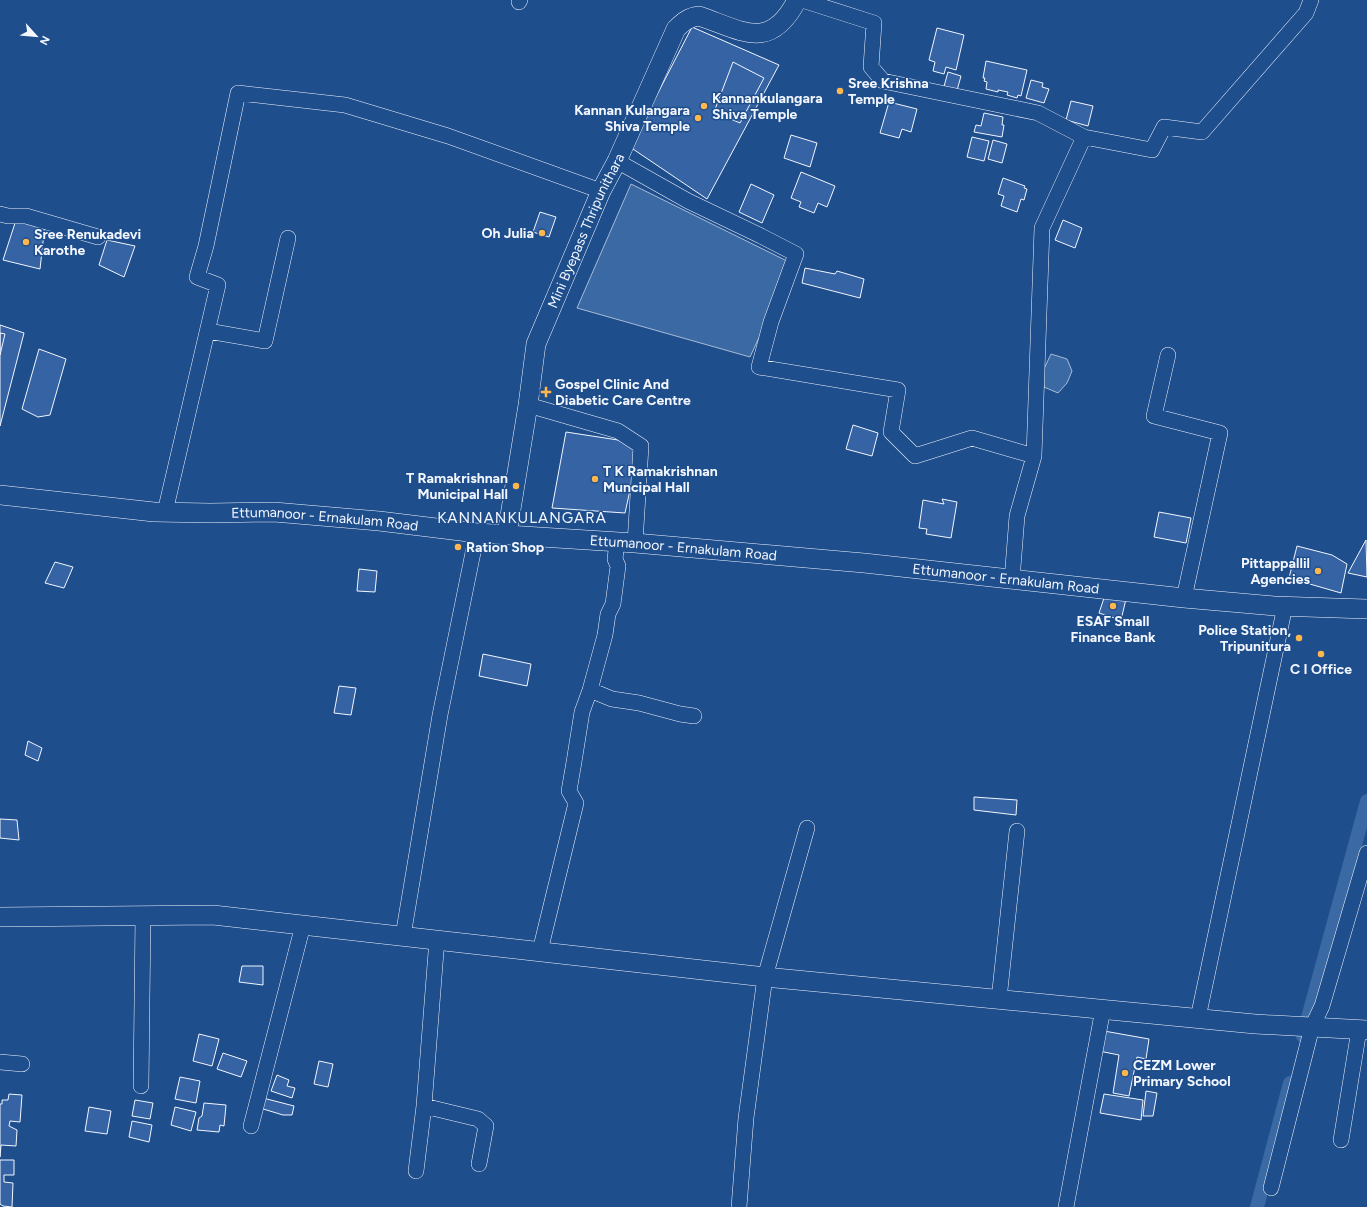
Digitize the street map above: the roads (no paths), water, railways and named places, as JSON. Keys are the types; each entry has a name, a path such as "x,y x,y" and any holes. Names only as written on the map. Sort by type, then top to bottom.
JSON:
{"main road":[{"name":"Mini Byepass Thripunithara","path":"508,534 536,344 600,191 617,161 676,29 683,21 699,16 752,34 764,34 777,27 790,14 797,0"},
{"name":"Ettumanoor - Ernakulam Road","path":"0,494 80,504 165,512 210,514 274,512 379,521 477,533 626,543 864,563 1184,598 1285,606 1367,609"},
{"path":"0,917 213,915 765,977 1255,1024 1363,1030"}],"street":[{"path":"802,0 874,23 871,67 883,81 1038,113 1084,137 1152,150 1164,127 1202,132 1306,13 1311,0"},
{"path":"165,512 218,285 197,277 206,246 238,93 345,105 448,136 600,191"},
{"path":"1012,580 1017,516 1034,456 1042,228 1084,137"},
{"path":"617,161 688,201 796,254 771,322 759,367 898,390 891,432 915,456 972,438 1034,456"},
{"path":"0,214 8,216 26,216 98,237"},
{"path":"208,330 265,341 288,238"},
{"path":"1168,355 1154,416 1220,434 1184,598"},
{"path":"528,405 618,430 641,446 626,543 615,559 618,566 613,604 608,614 601,650 590,690 582,712 569,791 576,803 540,951"},
{"path":"403,936 440,715 477,533"},
{"path":"1198,1018 1285,606"},
{"path":"590,690 612,698 694,716"},
{"path":"739,1207 746,1118 765,977 807,828"},
{"path":"999,999 1017,831"},
{"path":"1271,1188 1312,1027 1322,1006 1367,853"},
{"path":"141,1086 143,916"},
{"path":"251,1126 303,925"},
{"path":"416,1171 424,1106 438,940"},
{"path":"1066,1207 1103,1009"},
{"path":"1341,1140 1363,1030"},
{"path":"0,1062 22,1064"},
{"path":"424,1106 478,1119 486,1126 479,1164"}],"water":[{"path":"631,184 793,264 750,357 577,308"},
{"path":"1051,354 1067,359 1072,371 1067,383 1058,393 1044,387 1042,373"}],"waterway":[{"path":"1303,1036 1367,801"},
{"path":"1257,1207 1290,1083"}],"place":[{"name":"Sree Krishna Temple","path":"840,91"},
{"name":"Kannankulangara Shiva Temple","path":"704,106"},
{"name":"Kannan Kulangara Shiva Temple","path":"698,118"},
{"name":"Oh Julia","path":"542,233"},
{"name":"Sree Renukadevi Karothe","path":"26,242"},
{"name":"Gospel Clinic And Diabetic Care Centre","path":"546,392"},
{"name":"T K Ramakrishnan Muncipal Hall","path":"595,479"},
{"name":"T Ramakrishnan Municipal Hall","path":"516,486"},
{"name":"Ration Shop","path":"458,547"},
{"name":"Pittappallil Agencies","path":"1318,571"},
{"name":"ESAF Small Finance Bank","path":"1113,606"},
{"name":"Police Station, Tripunitura","path":"1299,638"},
{"name":"C I Office","path":"1321,654"},
{"name":"CEZM Lower Primary School","path":"1125,1073"}],"district":[{"name":"KANNANKULANGARA","path":"522,518"}]}
